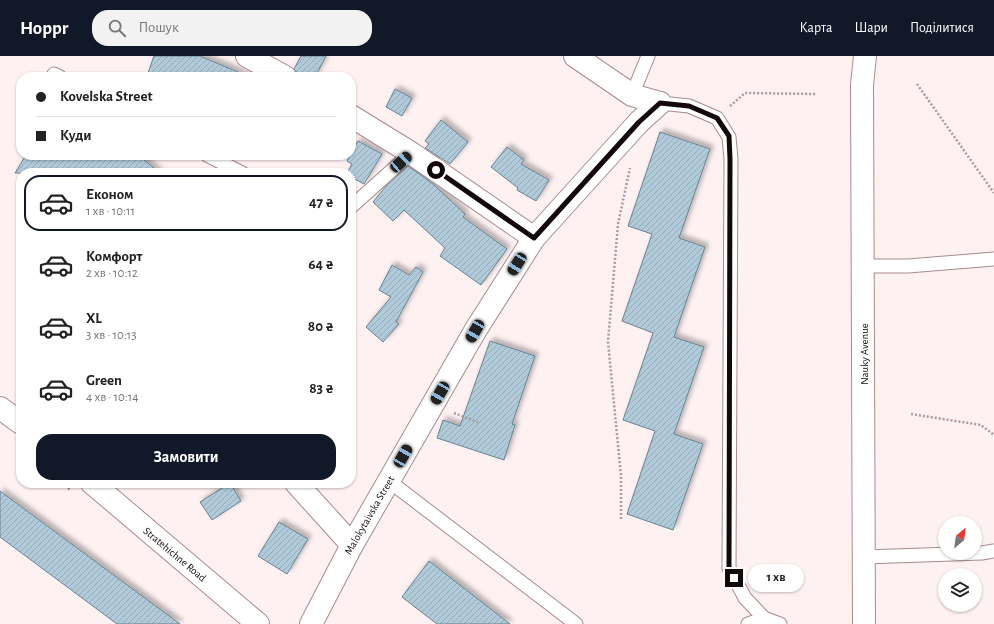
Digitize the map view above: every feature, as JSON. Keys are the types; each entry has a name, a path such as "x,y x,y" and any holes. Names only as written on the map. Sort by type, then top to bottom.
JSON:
{"street":[{"path":"247,56 276,72"},
{"path":"575,56 632,95 660,103"},
{"name":"Nauky Avenue","path":"853,56 862,85"},
{"name":"Nauky Avenue","path":"864,624 862,85 865,56"},
{"name":"Malokytaivska Street","path":"311,624 352,545 475,331 534,238 639,122 660,103"},
{"path":"356,119 411,153 534,238"},
{"path":"0,408 16,419"},
{"name":"Stratehichne Road","path":"98,488 258,624"},
{"path":"301,488 352,545"}],"lane":[{"path":"632,95 648,56"},
{"path":"660,103 689,106 717,118 729,136 729,568 745,598 764,618 780,624"},
{"path":"356,202 411,153"},
{"path":"217,160 232,168"},
{"path":"863,266 908,266 994,259"},
{"path":"389,481 576,624"},
{"path":"864,557 982,553 994,551"},
{"path":"748,624 764,618"}],"path":[{"path":"917,84 994,193"},
{"path":"745,93 816,94"},
{"path":"621,519 621,476 608,342 618,224 631,162"},
{"path":"911,414 981,425 994,435"}],"building":[{"path":"154,56 200,56 238,72 148,72"},
{"path":"301,56 326,56 318,72 296,72 294,69"},
{"path":"395,89 412,98 402,116 386,107"},
{"path":"441,120 468,142 450,164 425,148 429,144 425,141"},
{"path":"660,132 710,149 679,238 705,247 674,337 704,347 674,434 703,444 673,530 627,514 655,431 623,420 653,333 622,321 652,234 628,226"},
{"path":"358,141 382,154 364,184 356,180 356,168 350,168 352,164 347,161 356,160 356,145"},
{"path":"507,147 524,160 521,164 549,180 536,201 517,190 518,188 491,167"},
{"path":"23,160 144,160 154,168 18,168"},
{"path":"408,166 433,184 465,214 463,217 507,249 481,285 440,256 445,248 404,210 393,221 373,202 387,185"},
{"path":"392,265 409,275 416,267 423,272 396,322 399,324 383,342 366,327 391,297 379,290"},
{"path":"490,341 535,356 512,424 515,425 504,460 437,438 443,420 460,426"},
{"path":"222,488 233,488 241,501 212,520 200,502"},
{"path":"0,491 180,624 117,624 0,537"},
{"path":"279,522 308,539 287,574 258,556"},
{"path":"429,561 510,624 437,624 402,597"}],"route":[{"path":"436,170 534,238 639,122 660,103 689,106 717,118 729,136 730,159 729,568 734,578"}]}
